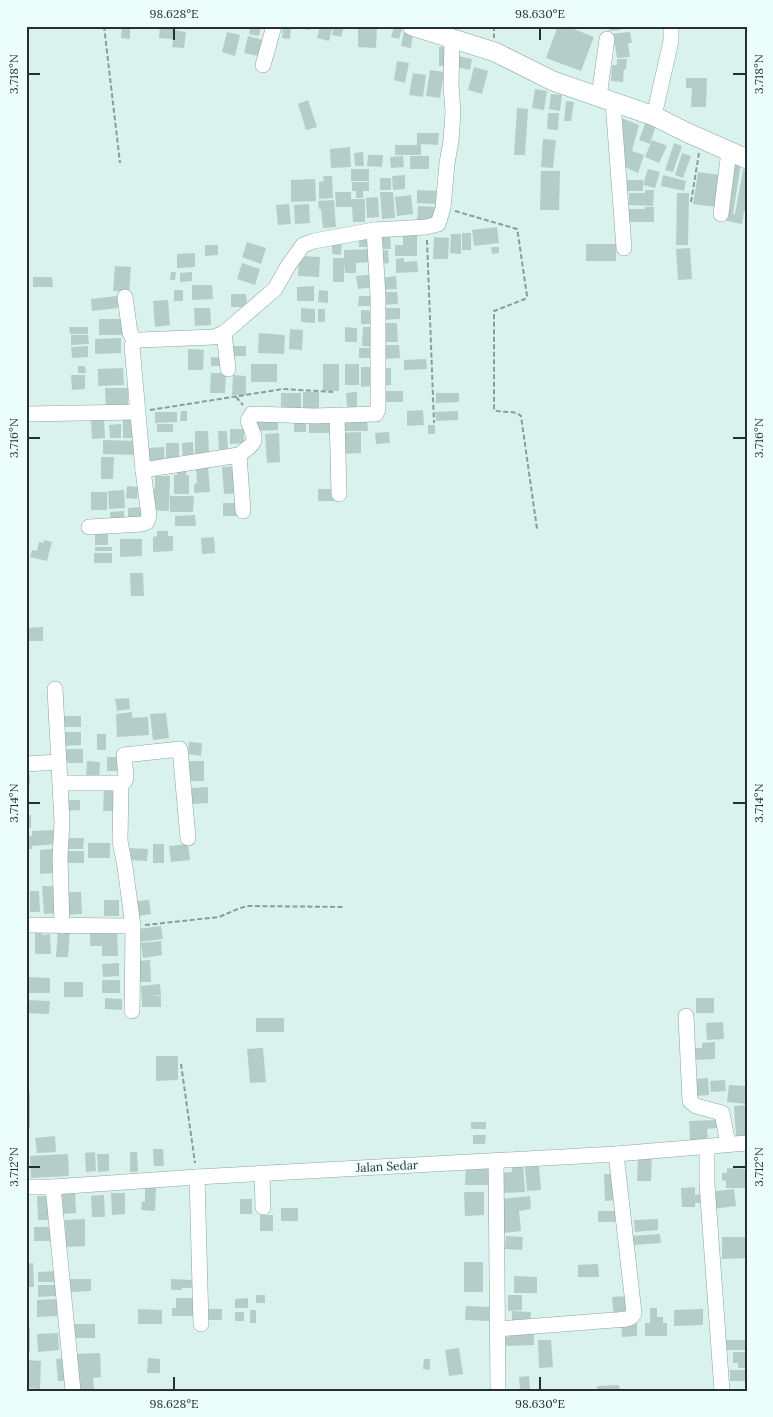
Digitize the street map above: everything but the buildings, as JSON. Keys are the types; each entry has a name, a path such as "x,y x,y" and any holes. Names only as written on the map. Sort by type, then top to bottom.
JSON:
{"main road":[{"path":"412,26 494,52 553,81 654,116 688,134 747,159"}],"street":[{"path":"263,65 274,26"},
{"path":"654,116 671,41 671,26"},
{"path":"90,527 142,524 146,522 148,516 132,346 135,342 140,340 214,338 224,333 275,289 303,245 374,230 426,227 438,224 443,208 453,112 451,85 452,39"},
{"path":"607,39 606,99 624,248"},
{"path":"721,214 729,151"},
{"path":"143,470 240,455 255,439 255,434 248,421 252,414 376,414 378,409 378,296 374,230"},
{"path":"125,297 130,333 135,342"},
{"path":"224,333 228,369"},
{"path":"26,414 137,412"},
{"path":"337,415 339,494"},
{"path":"240,455 243,511"},
{"path":"55,689 62,822 60,857 62,926"},
{"path":"60,783 121,783 126,778 124,754 180,749 188,838"},
{"path":"26,764 59,762"},
{"path":"121,783 120,841 133,926 132,1011"},
{"path":"26,925 133,926"},
{"path":"686,1016 690,1101 696,1106 722,1113 728,1144"},
{"name":"Jalan Sedar","path":"26,1187 53,1187 197,1177 616,1154 747,1143"},
{"path":"707,1146 707,1184 722,1391"},
{"path":"498,1329 614,1320 633,1316 616,1154"},
{"path":"496,1161 498,1391"},
{"path":"262,1174 263,1207"},
{"path":"197,1177 201,1324"},
{"path":"53,1187 74,1391"}],"path":[{"path":"104,26 120,163"},
{"path":"691,202 701,138"},
{"path":"443,208 517,230 527,296 526,299 494,311 494,410 518,413 522,416 537,529"},
{"path":"426,227 434,422"},
{"path":"137,412 283,389 333,392"},
{"path":"133,926 219,917 236,908 247,906 345,907"},
{"path":"182,1064 197,1177"}]}
